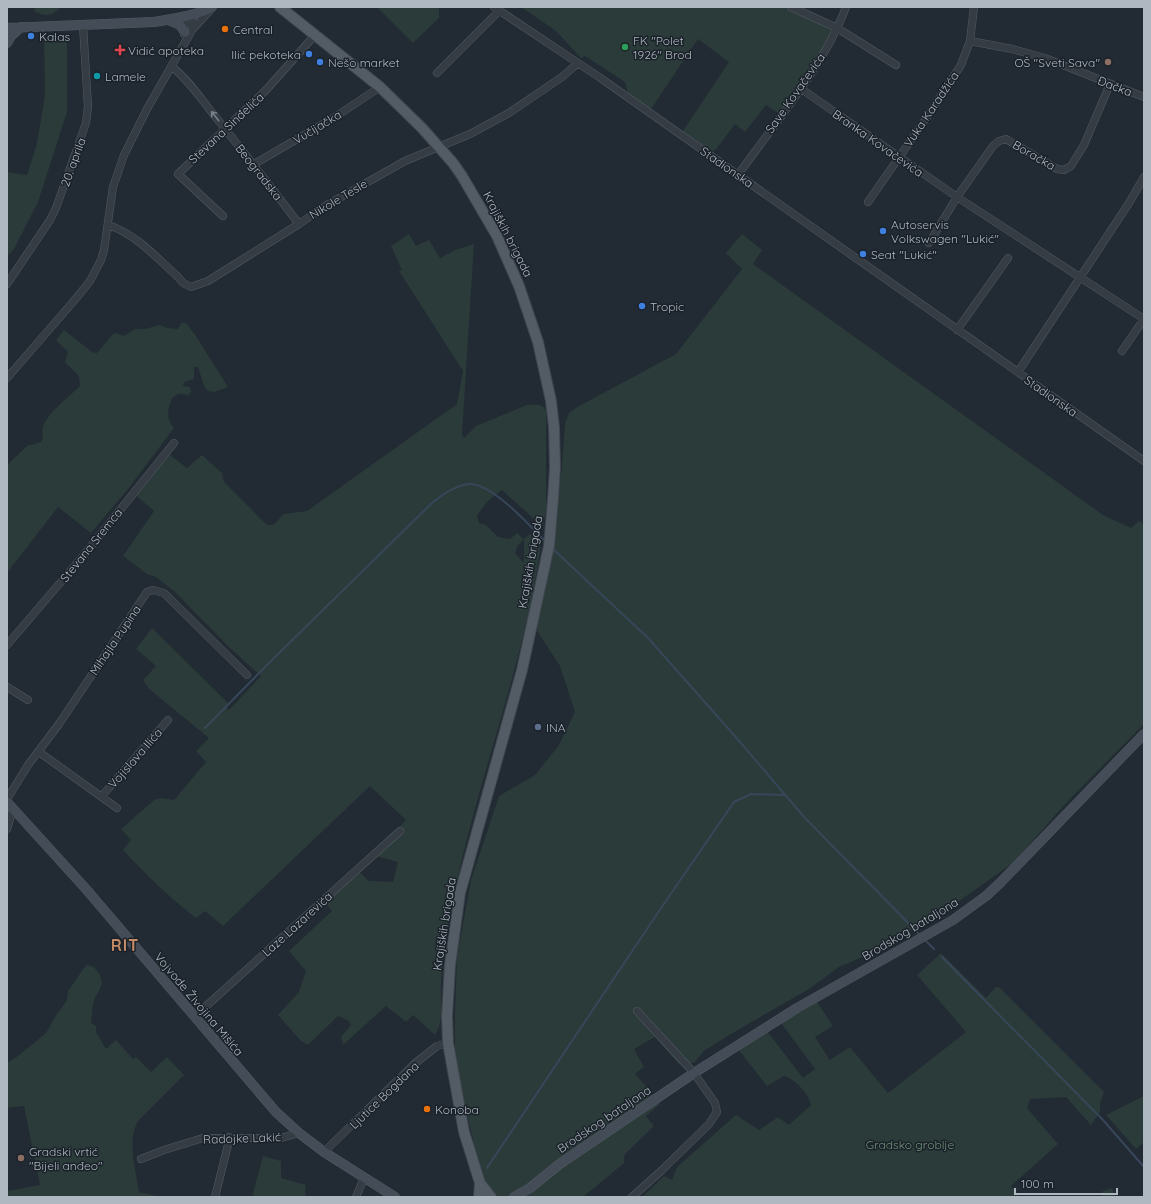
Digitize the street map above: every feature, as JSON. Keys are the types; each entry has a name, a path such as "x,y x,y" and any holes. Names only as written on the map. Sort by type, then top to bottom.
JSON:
{"main road":[{"name":"Krajiških brigada","path":"280,7 380,87 422,128 462,176 492,226 510,262 537,338 548,384 553,415 555,454 551,531 522,670 460,893 450,965 447,1016 448,1043 464,1132 480,1183 491,1197"},
{"name":"Krajiških brigada","path":"479,1197 480,1183"}],"street":[{"path":"186,15 200,7"},
{"path":"7,28 168,20 199,13 213,7"},
{"path":"7,378 90,281 101,260 113,187 124,155 147,109 181,50 188,31 213,7"},
{"path":"791,7 837,28 896,65"},
{"name":"Save Kovačevića","path":"738,175 822,56 846,7"},
{"name":"Vuka Karadžića","path":"868,202 925,120 960,65 970,41 974,7"},
{"path":"437,73 497,9"},
{"name":"Stadionska","path":"497,9 599,77 1144,461"},
{"path":"186,15 188,31"},
{"path":"168,20 180,25 188,31"},
{"name":"20. aprila","path":"7,284 50,220 56,208 86,123 88,107 83,25"},
{"path":"7,43 11,36 20,27"},
{"name":"Stevana Sinđelića","path":"223,216 178,174 267,89 315,35"},
{"name":"Đačka","path":"970,41 1012,49 1045,58 1144,97"},
{"name":"Nikole Tesle","path":"108,224 118,228 137,240 183,283 191,287 208,281 327,205 405,160 470,134 509,113 562,77 578,64"},
{"name":"Beogradska","path":"172,67 182,76 254,164 299,224"},
{"name":"Boračka","path":"957,197 993,146 999,141 1006,139 1057,169 1064,170 1071,166 1084,145 1110,84"},
{"name":"Vučijačka","path":"254,164 335,117 380,87"},
{"name":"Branka Kovačevića","path":"800,88 957,197 1144,319"},
{"path":"1018,372 1081,278 1144,177"},
{"path":"929,243 957,197"},
{"path":"958,330 1008,258"},
{"path":"1122,351 1144,319"},
{"name":"Stevana Sremca","path":"7,645 174,443"},
{"name":"Mihajla Pupina","path":"7,799 28,765 59,724 147,592 153,590 164,592 247,675"},
{"path":"7,687 28,700"},
{"name":"Vojislava Ilića","path":"102,796 168,720"},
{"name":"Brodskog bataljona","path":"514,1197 530,1188 561,1163 694,1074 798,1008 953,920 986,896 1144,734"},
{"path":"39,752 117,808"},
{"path":"7,829 10,806"},
{"name":"Vojvode Živojina Mišića","path":"10,806 86,889 266,1100 299,1133 324,1152 395,1197"},
{"name":"Laze Lazarevića","path":"194,1017 400,831"},
{"path":"632,1197 661,1171 714,1118 716,1112 715,1103 694,1074 637,1011"},
{"name":"Ljutice Bogdana","path":"324,1152 413,1066 437,1046 448,1043"},
{"name":"Radojke Lakić","path":"141,1159 203,1138 281,1138 299,1133"},
{"path":"215,1197 229,1137"},
{"path":"356,1197 364,1178"},
{"name":"Brodskog bataljona","path":"524,1197 530,1188"}],"green space":[{"path":"34,7 61,7 50,15 43,15 35,12"},
{"path":"377,7 439,7 439,18 413,43"},
{"path":"521,7 783,7 833,29 818,56 778,113 766,105 745,132 735,124 717,148 712,152 683,131 729,62 698,39 651,109 628,94 625,82 585,56 581,58 556,31"},
{"path":"44,38 67,39 67,112 38,202 14,249 7,257 7,172 27,175 37,143 45,95"},
{"path":"409,234 416,246 429,240 440,258 455,250 474,244 462,434 464,438 476,426 527,405 538,405 544,408 546,410 546,509 543,527 502,490 482,508 477,516 479,523 486,525 498,537 510,539 517,533 524,539 530,534 541,544 535,581 518,655 468,835 450,912 443,955 441,1016 438,1029 435,1035 413,1015 406,1022 386,1006 343,1045 341,1037 351,1025 349,1021 338,1016 308,1045 301,1041 278,1015 299,992 306,971 289,951 332,911 324,902 356,869 369,881 393,882 398,862 372,855 406,820 370,786 223,926 205,911 196,918 158,886 123,850 131,840 121,829 154,800 161,798 174,800 206,762 196,751 209,738 148,688 143,680 156,666 136,649 152,628 229,704 226,707 229,710 261,676 230,648 174,591 156,577 147,574 123,556 154,511 132,492 165,451 187,468 202,455 222,473 224,482 267,525 273,525 284,514 307,511 457,404 463,371 399,271 402,270 391,246","holes":["524,539 524,563 515,553 517,547"]},
{"path":"742,234 762,250 753,264 1103,515 1131,528 1139,521 1144,524 1144,724 1066,803 1013,863 938,916 858,959 839,967 809,989 704,1051 694,1063 679,1064 655,1037 634,1049 644,1067 635,1074 660,1104 646,1116 654,1126 625,1154 624,1163 583,1197 491,1197 476,1153 455,1060 457,957 471,880 499,796 535,775 559,745 575,712 560,666 536,629 552,552 562,466 565,423 569,413 579,406 676,354 742,269 726,253"},
{"path":"181,323 186,323 196,336 228,387 214,392 208,391 204,386 198,367 194,367 194,379 184,382 183,386 190,387 191,392 189,395 176,395 171,401 168,413 169,420 174,428 128,489 91,533 58,507 7,573 7,465 27,446 41,442 43,438 43,426 46,420 55,409 80,386 79,376 65,362 68,352 56,340 64,330 92,352 97,353 113,334 116,333 124,336 135,329 145,329 160,325 167,328 178,329"},
{"name":"Gradsko groblje","path":"941,953 986,998 996,987 999,987 1104,1092 1100,1103 1100,1112 1091,1125 1066,1097 1030,1099 1027,1108 1058,1144 1011,1186 1020,1197 642,1197 664,1176 672,1180 677,1167 736,1115 759,1130 778,1117 789,1125 811,1105 801,1088 789,1078 784,1076 767,1086 734,1044 767,1031 803,1078 815,1069 781,1023 817,1002 833,1026 815,1037 830,1060 850,1047 888,1093 966,1032 917,975"},
{"path":"87,965 94,967 101,978 102,983 93,1004 91,1023 96,1026 96,1032 106,1049 116,1040 133,1059 136,1057 151,1072 167,1057 184,1075 139,1120 133,1136 132,1145 134,1165 139,1192 162,1197 7,1197 7,1191 40,1185 24,1106 7,1108 7,1063 46,1033 67,1000 68,991"},
{"path":"1144,1096 1144,1142 1136,1149 1106,1115"},
{"path":"263,1156 281,1161 281,1178 306,1185 306,1197 252,1197"},
{"path":"1112,1188 1116,1197 1103,1197 1101,1192"}],"waterway":[{"path":"205,728 433,502 449,491 468,484 477,485 487,490 509,505 544,540"},
{"path":"554,550 648,638 805,818 918,933"},
{"path":"487,1168 734,802 751,794 785,795"},
{"path":"926,941 934,949"},
{"path":"942,957 1103,1120 1144,1167"}],"place":[{"name":"Central","path":"225,29"},
{"name":"Kalas","path":"31,36"},
{"name":"FK \"Polet 1926\" Brod","path":"625,47"},
{"name":"Vidić apoteka","path":"120,50"},
{"name":"Ilić pekoteka","path":"309,54"},
{"name":"Nešo market","path":"320,62"},
{"name":"OŠ \"Sveti Sava\"","path":"1108,62"},
{"name":"Lamele","path":"97,76"},
{"name":"Autoservis Volkswagen \"Lukić\"","path":"883,231"},
{"name":"Seat \"Lukić\"","path":"863,254"},
{"name":"Tropic","path":"642,306"},
{"name":"INA","path":"538,727"},
{"name":"Konoba","path":"427,1109"},
{"name":"Gradski vrtić \"Bijeli anđeo\"","path":"21,1158"}],"district":[{"name":"RIT","path":"125,945"}]}
